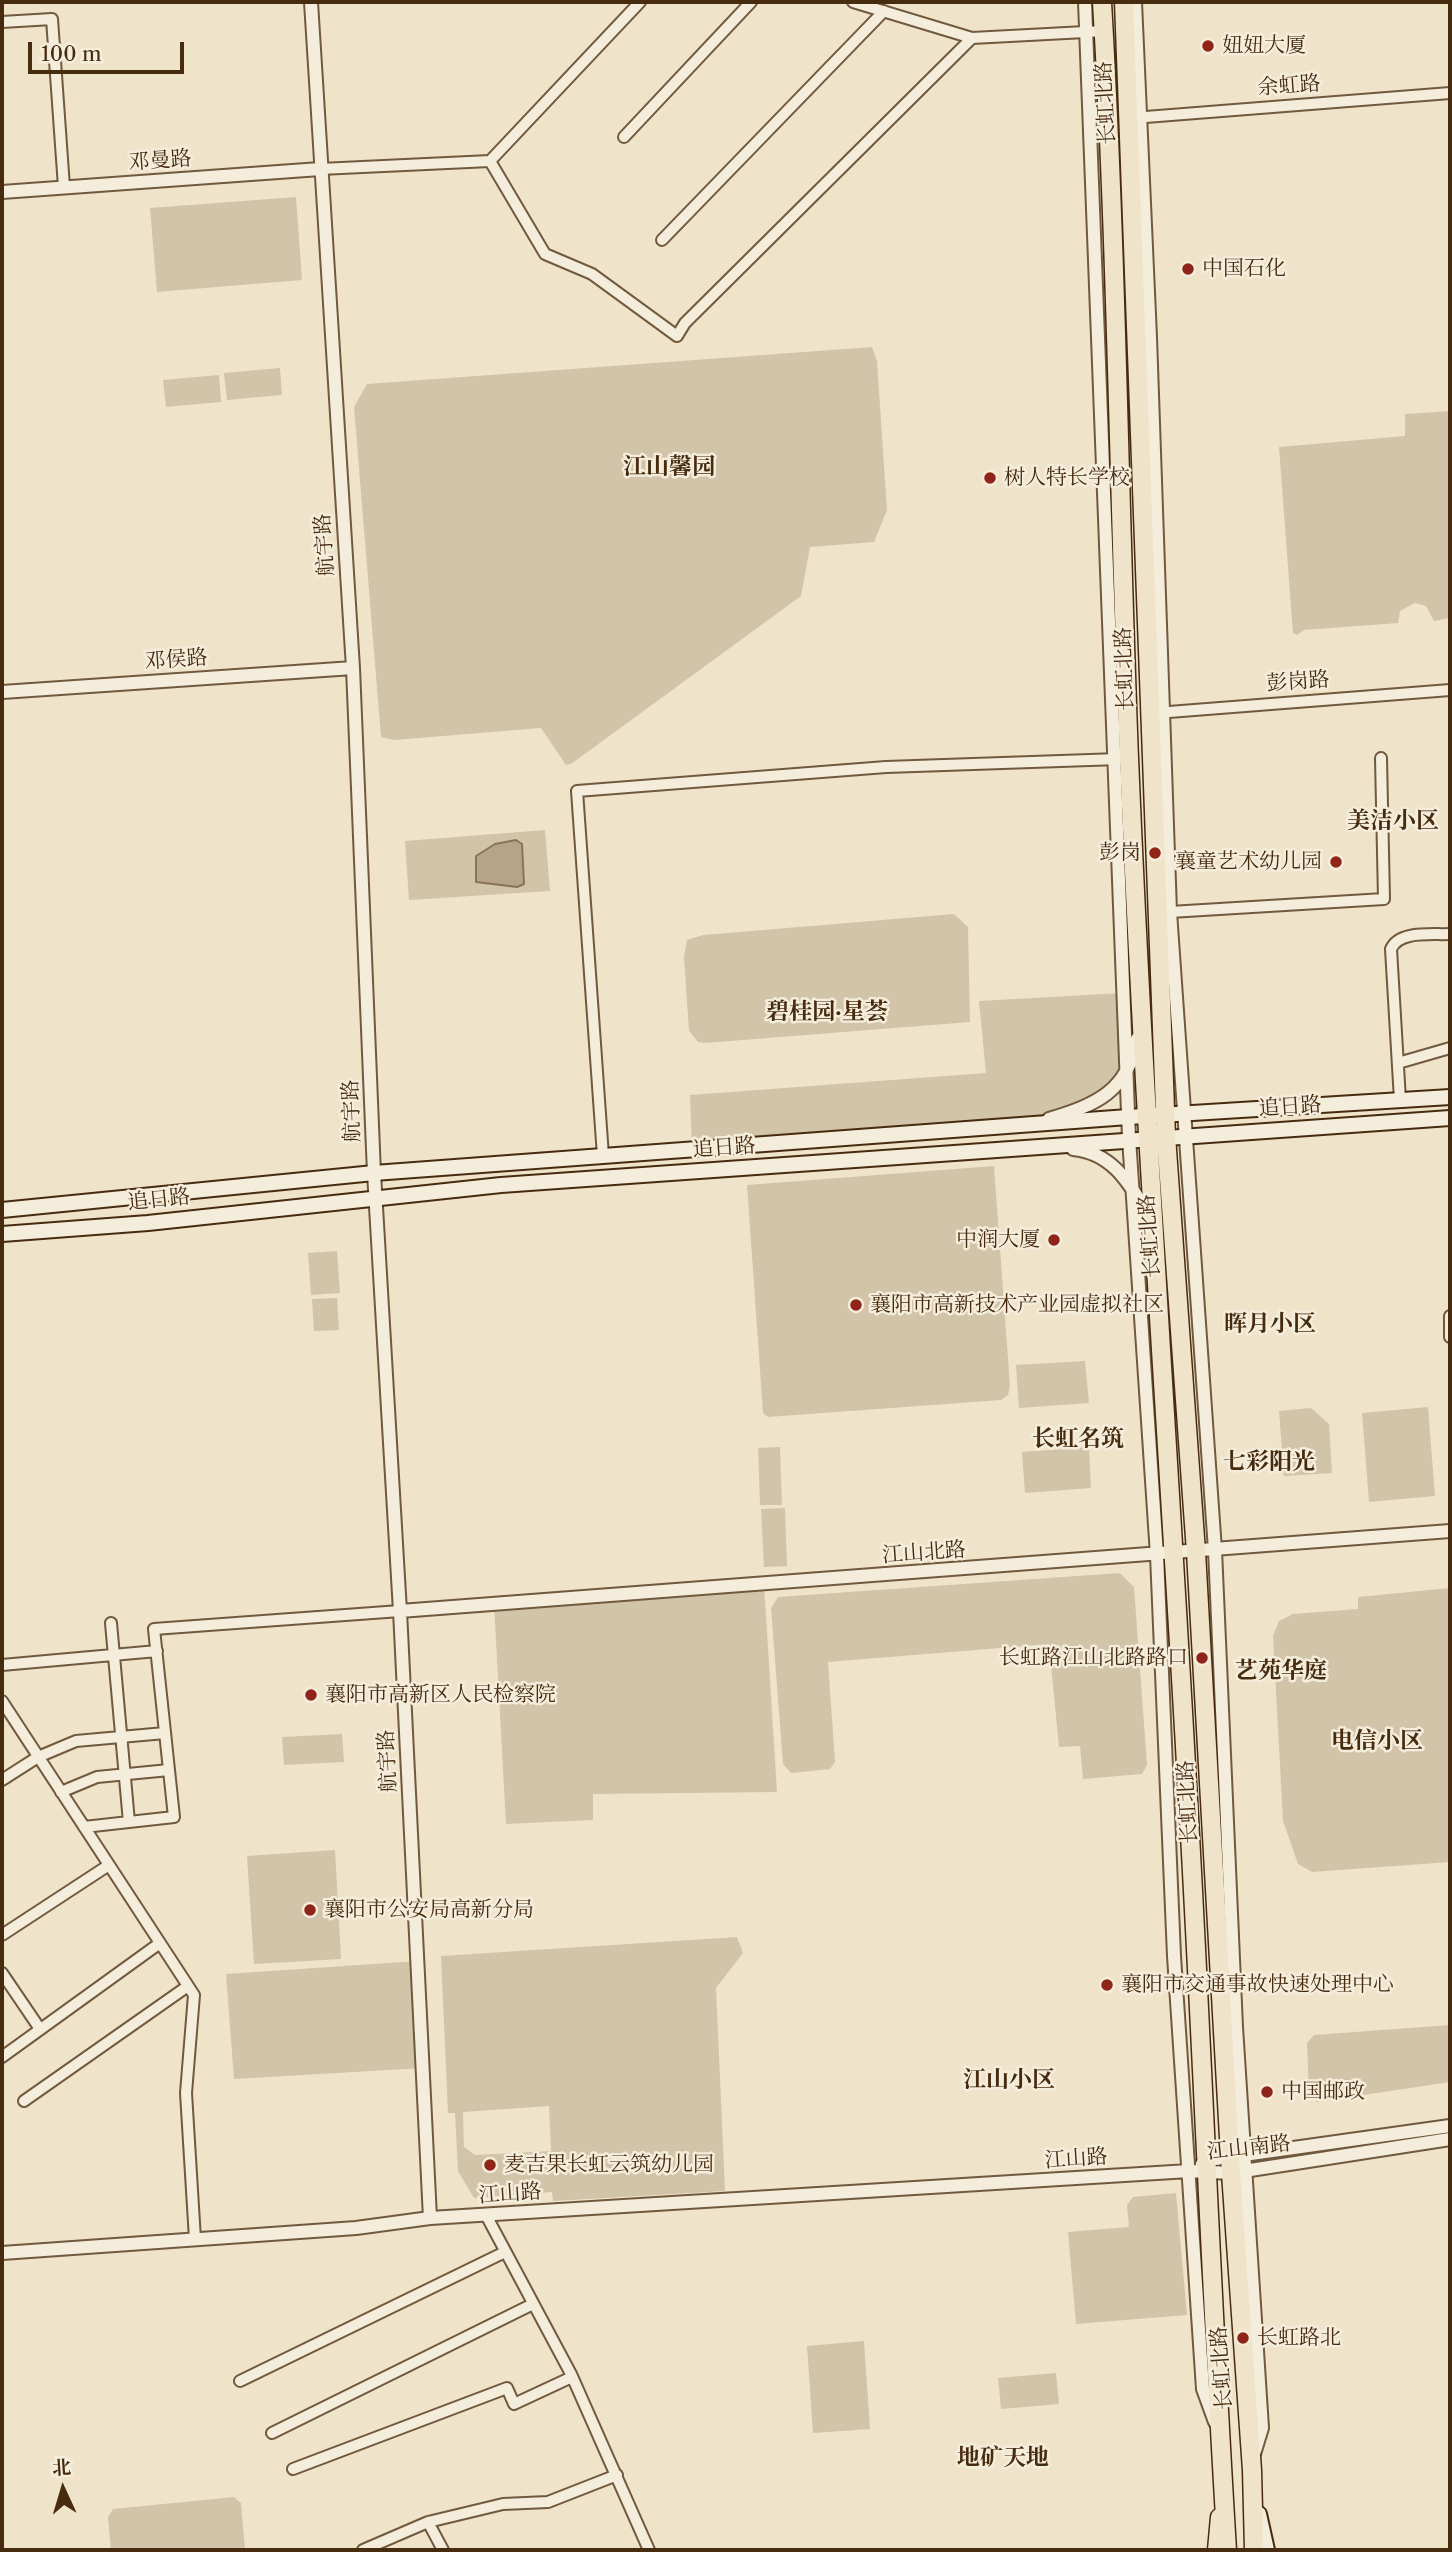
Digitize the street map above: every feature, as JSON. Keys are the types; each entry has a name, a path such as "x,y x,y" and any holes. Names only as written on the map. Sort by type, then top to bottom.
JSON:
{"highway":[{"name":"长虹北路","path":"1102,2 1095,32 1121,759 1142,1015 1137,1116 1157,1137 1196,1552 1239,2165 1254,2550"},
{"name":"长虹北路","path":"1124,2 1135,118 1157,713 1165,1115 1157,1137 1153,1223 1165,1555 1209,2166 1219,2431 1227,2550"}],"main road":[{"name":"追日路","path":"2,1210 374,1173 1137,1116 1450,1097"},
{"name":"追日路","path":"2,1234 148,1223 376,1197 1129,1138 1450,1118"},
{"path":"1252,2466 1267,2550"},
{"path":"1216,2550 1223,2479"}],"street":[{"name":"航宇路","path":"311,2 353,668 374,1173 400,1611 430,2218"},
{"path":"320,169 490,161 640,2"},
{"path":"624,137 751,2"},
{"path":"853,2 972,38 1095,32 1085,2"},
{"path":"1135,2 1135,118"},
{"path":"662,240 884,11"},
{"path":"2,22 52,19 64,187"},
{"path":"490,161 545,254 592,274 677,335 685,323 972,38"},
{"name":"余虹路","path":"1135,118 1450,93"},
{"name":"邓曼路","path":"2,191 320,169"},
{"name":"邓侯路","path":"2,692 353,668"},
{"name":"彭岗路","path":"1157,713 1450,690"},
{"path":"1157,713 1202,1402 1215,1550 1236,2014 1239,2165"},
{"path":"1170,912 1384,899 1381,758"},
{"path":"603,1156 577,791 886,767 1121,759 1126,1074 1137,1116 1129,1138 1165,1555 1174,1956 1203,2389 1219,2431"},
{"path":"1400,1100 1391,949 1394,941 1402,937 1450,934"},
{"path":"1031,1124 1086,1108 1110,1093 1134,1060 1142,1015"},
{"path":"1398,1063 1450,1048"},
{"path":"1037,1145 1085,1150 1108,1159 1133,1190 1153,1223"},
{"path":"1450,1316 1450,1337"},
{"name":"江山北路","path":"400,1611 1165,1555 1450,1531"},
{"path":"84,1827 174,1817 154,1629 400,1611"},
{"path":"111,1623 130,1822"},
{"path":"2,1665 157,1651"},
{"path":"2,1701 194,1996 186,2093 195,2239"},
{"path":"2,1780 38,1757 76,1741 166,1733"},
{"path":"61,1792 97,1777 169,1770"},
{"path":"2,1935 110,1866"},
{"path":"2,2057 160,1942"},
{"path":"2,1973 40,2029"},
{"path":"24,2101 188,1986"},
{"name":"江山南路","path":"1239,2165 1450,2126"},
{"name":"江山南路","path":"1189,2171 1209,2166 1239,2165 1450,2139"},
{"name":"江山路","path":"2,2253 356,2228 430,2218 1189,2171"},
{"path":"486,2215 572,2377 649,2550"},
{"path":"240,2381 505,2252"},
{"path":"272,2433 533,2304"},
{"path":"293,2469 507,2388 514,2404 572,2377"},
{"path":"363,2550 428,2522 503,2504 548,2502 617,2475"},
{"path":"428,2522 443,2550"}],"shaded area":[{"path":"296,197 302,280 157,292 150,208"},
{"path":"872,347 877,361 887,510 874,542 810,547 801,596 571,764 566,765 541,728 394,740 381,737 354,407 367,384"},
{"path":"280,368 282,395 227,400 224,373"},
{"path":"219,375 221,402 166,407 163,380"},
{"path":"1450,411 1450,618 1434,621 1426,606 1415,603 1400,611 1398,623 1304,630 1297,635 1293,633 1279,447 1405,436 1405,414"},
{"path":"545,830 550,891 409,900 405,841"},
{"path":"516,840 522,844 524,884 517,887 476,882 476,856 495,844"},
{"path":"954,914 968,927 970,1022 705,1043 698,1042 689,1031 684,957 687,940 703,935"},
{"path":"1122,993 1126,1074 1110,1093 1031,1124 692,1149 690,1095 986,1073 979,1001"},
{"path":"994,1166 1010,1386 1008,1395 1001,1400 768,1417 763,1413 747,1185"},
{"path":"337,1251 340,1293 311,1295 308,1253"},
{"path":"337,1298 339,1330 314,1331 312,1299"},
{"path":"1085,1361 1089,1403 1019,1408 1016,1365"},
{"path":"1428,1407 1435,1496 1369,1502 1362,1413"},
{"path":"1311,1408 1329,1424 1332,1473 1284,1476 1279,1411"},
{"path":"780,1447 782,1505 760,1505 758,1448"},
{"path":"1089,1447 1091,1488 1025,1493 1022,1452"},
{"path":"785,1508 787,1566 764,1567 761,1509"},
{"path":"1120,1573 1134,1587 1147,1765 1142,1774 1083,1779 1080,1746 1059,1747 1049,1644 828,1662 835,1762 830,1769 791,1773 783,1764 771,1608 778,1597"},
{"path":"764,1584 777,1792 593,1794 593,1820 506,1824 494,1604"},
{"path":"1450,1588 1450,1862 1312,1872 1298,1864 1283,1821 1273,1636 1279,1621 1293,1614 1358,1609 1358,1597"},
{"path":"342,1734 344,1762 284,1765 282,1737"},
{"path":"335,1850 341,1959 254,1964 247,1856"},
{"path":"737,1937 743,1953 716,1988 725,2191 553,2201 552,2192 474,2198 458,2171 455,2113 448,2113 441,1956","holes":["549,2106 551,2151 475,2155 464,2147 463,2112"]},
{"path":"418,1961 423,2068 234,2079 226,1974"},
{"path":"1450,2025 1450,2082 1317,2102 1309,2093 1307,2043 1314,2035"},
{"path":"1176,2193 1187,2315 1076,2324 1068,2232 1129,2227 1127,2205 1133,2197"},
{"path":"864,2341 870,2429 813,2433 807,2346"},
{"path":"1056,2373 1059,2404 1001,2409 998,2378"},
{"path":"234,2497 241,2503 245,2550 111,2550 108,2517 113,2509"}],"place":[{"name":"妞妞大厦","path":"1208,46"},
{"name":"中国石化","path":"1188,269"},
{"name":"树人特长学校","path":"990,478"},
{"name":"彭岗","path":"1155,853"},
{"name":"襄童艺术幼儿园","path":"1336,862"},
{"name":"中润大厦","path":"1054,1240"},
{"name":"襄阳市高新技术产业园虚拟社区","path":"856,1305"},
{"name":"长虹路江山北路路口","path":"1202,1658"},
{"name":"襄阳市高新区人民检察院","path":"311,1695"},
{"name":"襄阳市公安局高新分局","path":"310,1910"},
{"name":"襄阳市交通事故快速处理中心","path":"1107,1985"},
{"name":"中国邮政","path":"1267,2092"},
{"name":"麦吉果长虹云筑幼儿园","path":"490,2165"},
{"name":"长虹路北","path":"1243,2338"}],"district":[{"name":"江山馨园","path":"669,467"},
{"name":"美洁小区","path":"1393,821"},
{"name":"碧桂园·星荟","path":"827,1012"},
{"name":"晖月小区","path":"1270,1324"},
{"name":"长虹名筑","path":"1078,1439"},
{"name":"七彩阳光","path":"1269,1462"},
{"name":"艺苑华庭","path":"1281,1671"},
{"name":"电信小区","path":"1377,1741"},
{"name":"江山小区","path":"1009,2080"},
{"name":"地矿天地","path":"1003,2458"}]}
